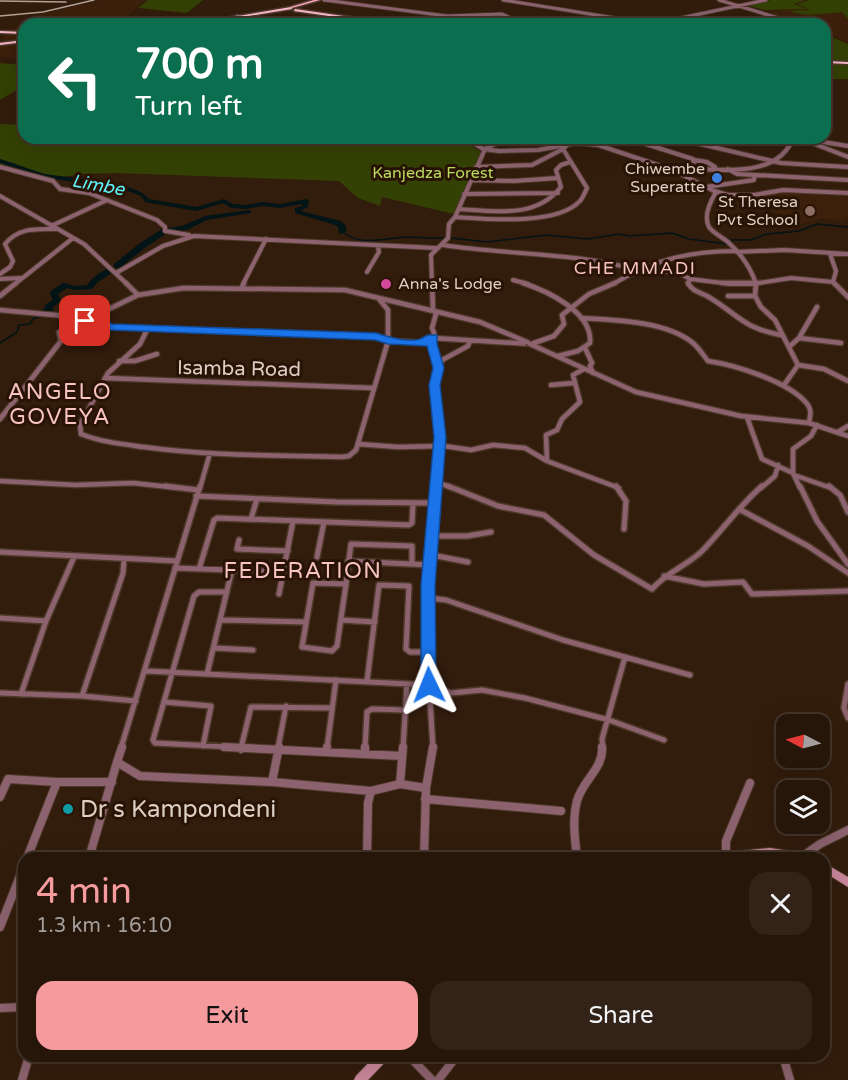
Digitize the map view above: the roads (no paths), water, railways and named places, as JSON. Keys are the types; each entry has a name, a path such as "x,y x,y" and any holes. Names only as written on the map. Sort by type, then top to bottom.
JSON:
{"highway":[{"path":"232,18 294,9 345,18"},
{"path":"232,18 238,17"},
{"path":"0,32 18,33"},
{"path":"0,44 18,42"},
{"path":"831,62 848,63"}],"main road":[{"path":"294,9 318,0"},
{"path":"830,871 848,882"},
{"path":"360,1080 377,1062"}],"street":[{"path":"324,0 447,16 502,14 510,18"},
{"path":"503,0 621,18"},
{"path":"719,0 780,18"},
{"path":"728,0 735,4"},
{"path":"686,18 766,0"},
{"path":"831,143 848,146"},
{"path":"476,144 485,149 526,151 568,144 598,145 673,170 716,192 741,195 783,190 848,193"},
{"path":"0,167 49,179 56,182 60,189 89,193 105,201 127,207 157,220 165,227 165,231 194,236 378,247 436,248 443,245 448,238 449,224 459,209 485,149 495,144"},
{"path":"476,167 532,165 568,144"},
{"path":"645,144 707,162 716,168"},
{"path":"701,144 774,161 848,167"},
{"path":"683,168 729,171 759,166 774,161 790,150 792,144"},
{"path":"814,144 848,157"},
{"path":"455,217 536,217 571,208 583,200 587,188 582,176 563,149"},
{"path":"694,160 694,167"},
{"path":"459,209 528,209 544,205 558,193 561,186 556,170 561,165 570,162"},
{"path":"673,170 694,167 716,168 754,175 848,180"},
{"path":"706,187 719,183 754,180 754,175"},
{"path":"471,180 514,181 558,178"},
{"path":"716,192 709,202 707,220 712,232 729,243 751,270 756,283 755,296 761,307 776,320 781,335 798,365"},
{"path":"464,194 558,193"},
{"path":"0,196 98,255 138,296"},
{"path":"51,226 105,201"},
{"path":"0,274 10,267 13,261 5,244 12,234 22,230 57,230"},
{"path":"116,273 154,249 174,240 194,236"},
{"path":"0,296 72,238"},
{"path":"242,287 266,239"},
{"path":"443,245 486,252 607,261 639,269 680,273 690,279 731,284 791,278 833,282 848,297"},
{"path":"367,272 379,252 378,247"},
{"path":"436,248 431,255 433,310 436,314 432,328 432,344 439,368"},
{"path":"96,319 99,324 111,327 376,336 388,341 426,343 428,338 433,338 529,343 554,336 564,324 562,315 589,294 617,283 639,269 658,261 702,252 784,250 848,254"},
{"path":"830,254 836,271 833,282"},
{"path":"0,279 21,278"},
{"path":"690,279 689,287 706,296 733,318 752,328 781,335"},
{"path":"513,280 559,298 573,306 581,318 591,339 585,348 558,356"},
{"path":"0,418 61,341 59,332 96,319 105,311 138,296 196,287 242,287 345,290 433,310 480,322 636,392 747,417 809,423 848,436"},
{"path":"728,296 755,296"},
{"path":"148,328 140,344 119,361 105,378 80,425 81,434 108,441 210,453 342,457 352,454 358,444 388,341 388,310 379,298"},
{"path":"789,346 799,338 817,307"},
{"path":"0,310 96,319"},
{"path":"581,318 641,322 674,332 697,346 708,361 729,364 751,375 784,385 807,403 811,414 809,423"},
{"path":"160,328 168,336"},
{"path":"799,338 842,343"},
{"path":"424,852 425,799 434,743 427,652 439,447 435,385 438,363 468,346 470,341"},
{"path":"585,348 592,363 590,366 593,373"},
{"path":"119,361 135,361 157,354"},
{"path":"784,385 798,365"},
{"path":"798,365 824,369 848,381"},
{"path":"547,461 546,435 557,430 562,419 580,402 573,374 584,369"},
{"name":"Isamba Road","path":"105,378 373,388"},
{"path":"551,385 574,383"},
{"path":"747,417 762,459 837,491 845,500 848,512"},
{"path":"817,425 811,436 793,449 794,474 817,520 848,563"},
{"path":"838,432 848,426"},
{"path":"358,444 471,450 494,445 525,448 547,461 618,487 625,495 627,502 624,529"},
{"path":"91,852 210,453"},
{"path":"436,482 498,506 544,515 582,547 650,588 654,588 664,576 699,554 739,509 775,476 778,465"},
{"path":"0,481 76,485 133,483 256,499 413,504 435,502"},
{"path":"251,519 256,499"},
{"path":"199,569 214,519 409,525 412,523 413,504"},
{"path":"739,509 772,528 809,545 848,573"},
{"path":"279,594 293,521"},
{"path":"317,557 324,522"},
{"path":"433,536 467,536 491,532"},
{"path":"239,540 237,549 288,551"},
{"path":"345,584 313,583 302,647 307,651 332,651 337,646 351,544 409,545 413,548 412,564"},
{"path":"0,552 124,559 199,569 284,572"},
{"path":"432,555 468,562"},
{"path":"21,694 46,621 74,557"},
{"path":"82,696 123,573 124,559"},
{"path":"348,561 431,565"},
{"path":"207,674 232,570"},
{"path":"664,576 695,583 743,582 752,594 848,591"},
{"path":"367,681 379,585 409,586 406,649 410,652 427,652"},
{"path":"227,592 199,592 194,596 154,743 402,756"},
{"path":"429,598 446,600 563,640 690,675"},
{"path":"0,618 46,621"},
{"path":"221,620 305,622"},
{"path":"341,620 375,622"},
{"path":"214,648 253,650"},
{"path":"576,852 574,828 577,801 584,784 603,756 602,739 625,657"},
{"path":"146,671 429,685 451,693 479,690 511,695 609,720 664,740"},
{"path":"327,752 336,680"},
{"path":"400,784 407,684"},
{"path":"848,684 844,702 844,712 848,718"},
{"path":"0,693 82,696 136,701"},
{"path":"164,702 212,706 203,746"},
{"path":"272,782 276,750 286,706"},
{"path":"241,749 251,707 332,708"},
{"path":"365,753 367,712 372,709 404,710"},
{"path":"117,762 140,776 272,782 371,791 400,784 426,788"},
{"path":"0,778 57,782 112,782"},
{"path":"0,797 8,779"},
{"path":"29,852 57,782"},
{"path":"726,852 726,842 750,783"},
{"path":"367,852 368,803 371,791"},
{"path":"425,799 479,801 523,809 561,811"},
{"path":"810,852 819,844 848,830"},
{"path":"0,927 18,881"},
{"path":"0,1008 18,1007"},
{"path":"22,1080 27,1062"},
{"path":"415,1062 432,1080"},
{"path":"438,1080 452,1062"},
{"path":"785,1062 790,1080"}],"waterway":[{"name":"Limbe","path":"0,161 42,175 130,189 143,195 147,201 196,209 224,201 231,206 246,207 262,204 280,206 306,201 305,207 297,209 297,212 338,223 342,226 342,232"},
{"path":"117,266 165,231 184,228 205,218 249,212"},
{"path":"730,240 751,240 767,234 799,231 817,224 848,227"},
{"path":"342,232 350,237 365,240 407,237 446,238"},
{"path":"451,238 487,242 546,235 588,239 619,234 629,236 672,233 689,239 727,244"},
{"path":"43,311 50,310 48,307 57,301 54,293 66,285 76,288 89,287 95,280 112,269"},
{"path":"0,343 17,332 19,325 30,324 33,319 39,317 36,316"}],"railway":[{"path":"0,16 43,12 94,0"},
{"path":"0,1 66,2"}],"place":[{"name":"Chiwembe Superatte","path":"717,178"},
{"name":"St Theresa Pvt School","path":"810,211"},
{"name":"Anna's Lodge","path":"386,284"},
{"name":"Dr s Kampondeni","path":"68,809"}],"district":[{"name":"CHE MMADI","path":"635,268"},
{"name":"ANGELO GOVEYA","path":"60,404"},
{"name":"FEDERATION","path":"303,571"}],"park label":[{"name":"Kanjedza Forest","path":"433,173"}]}
